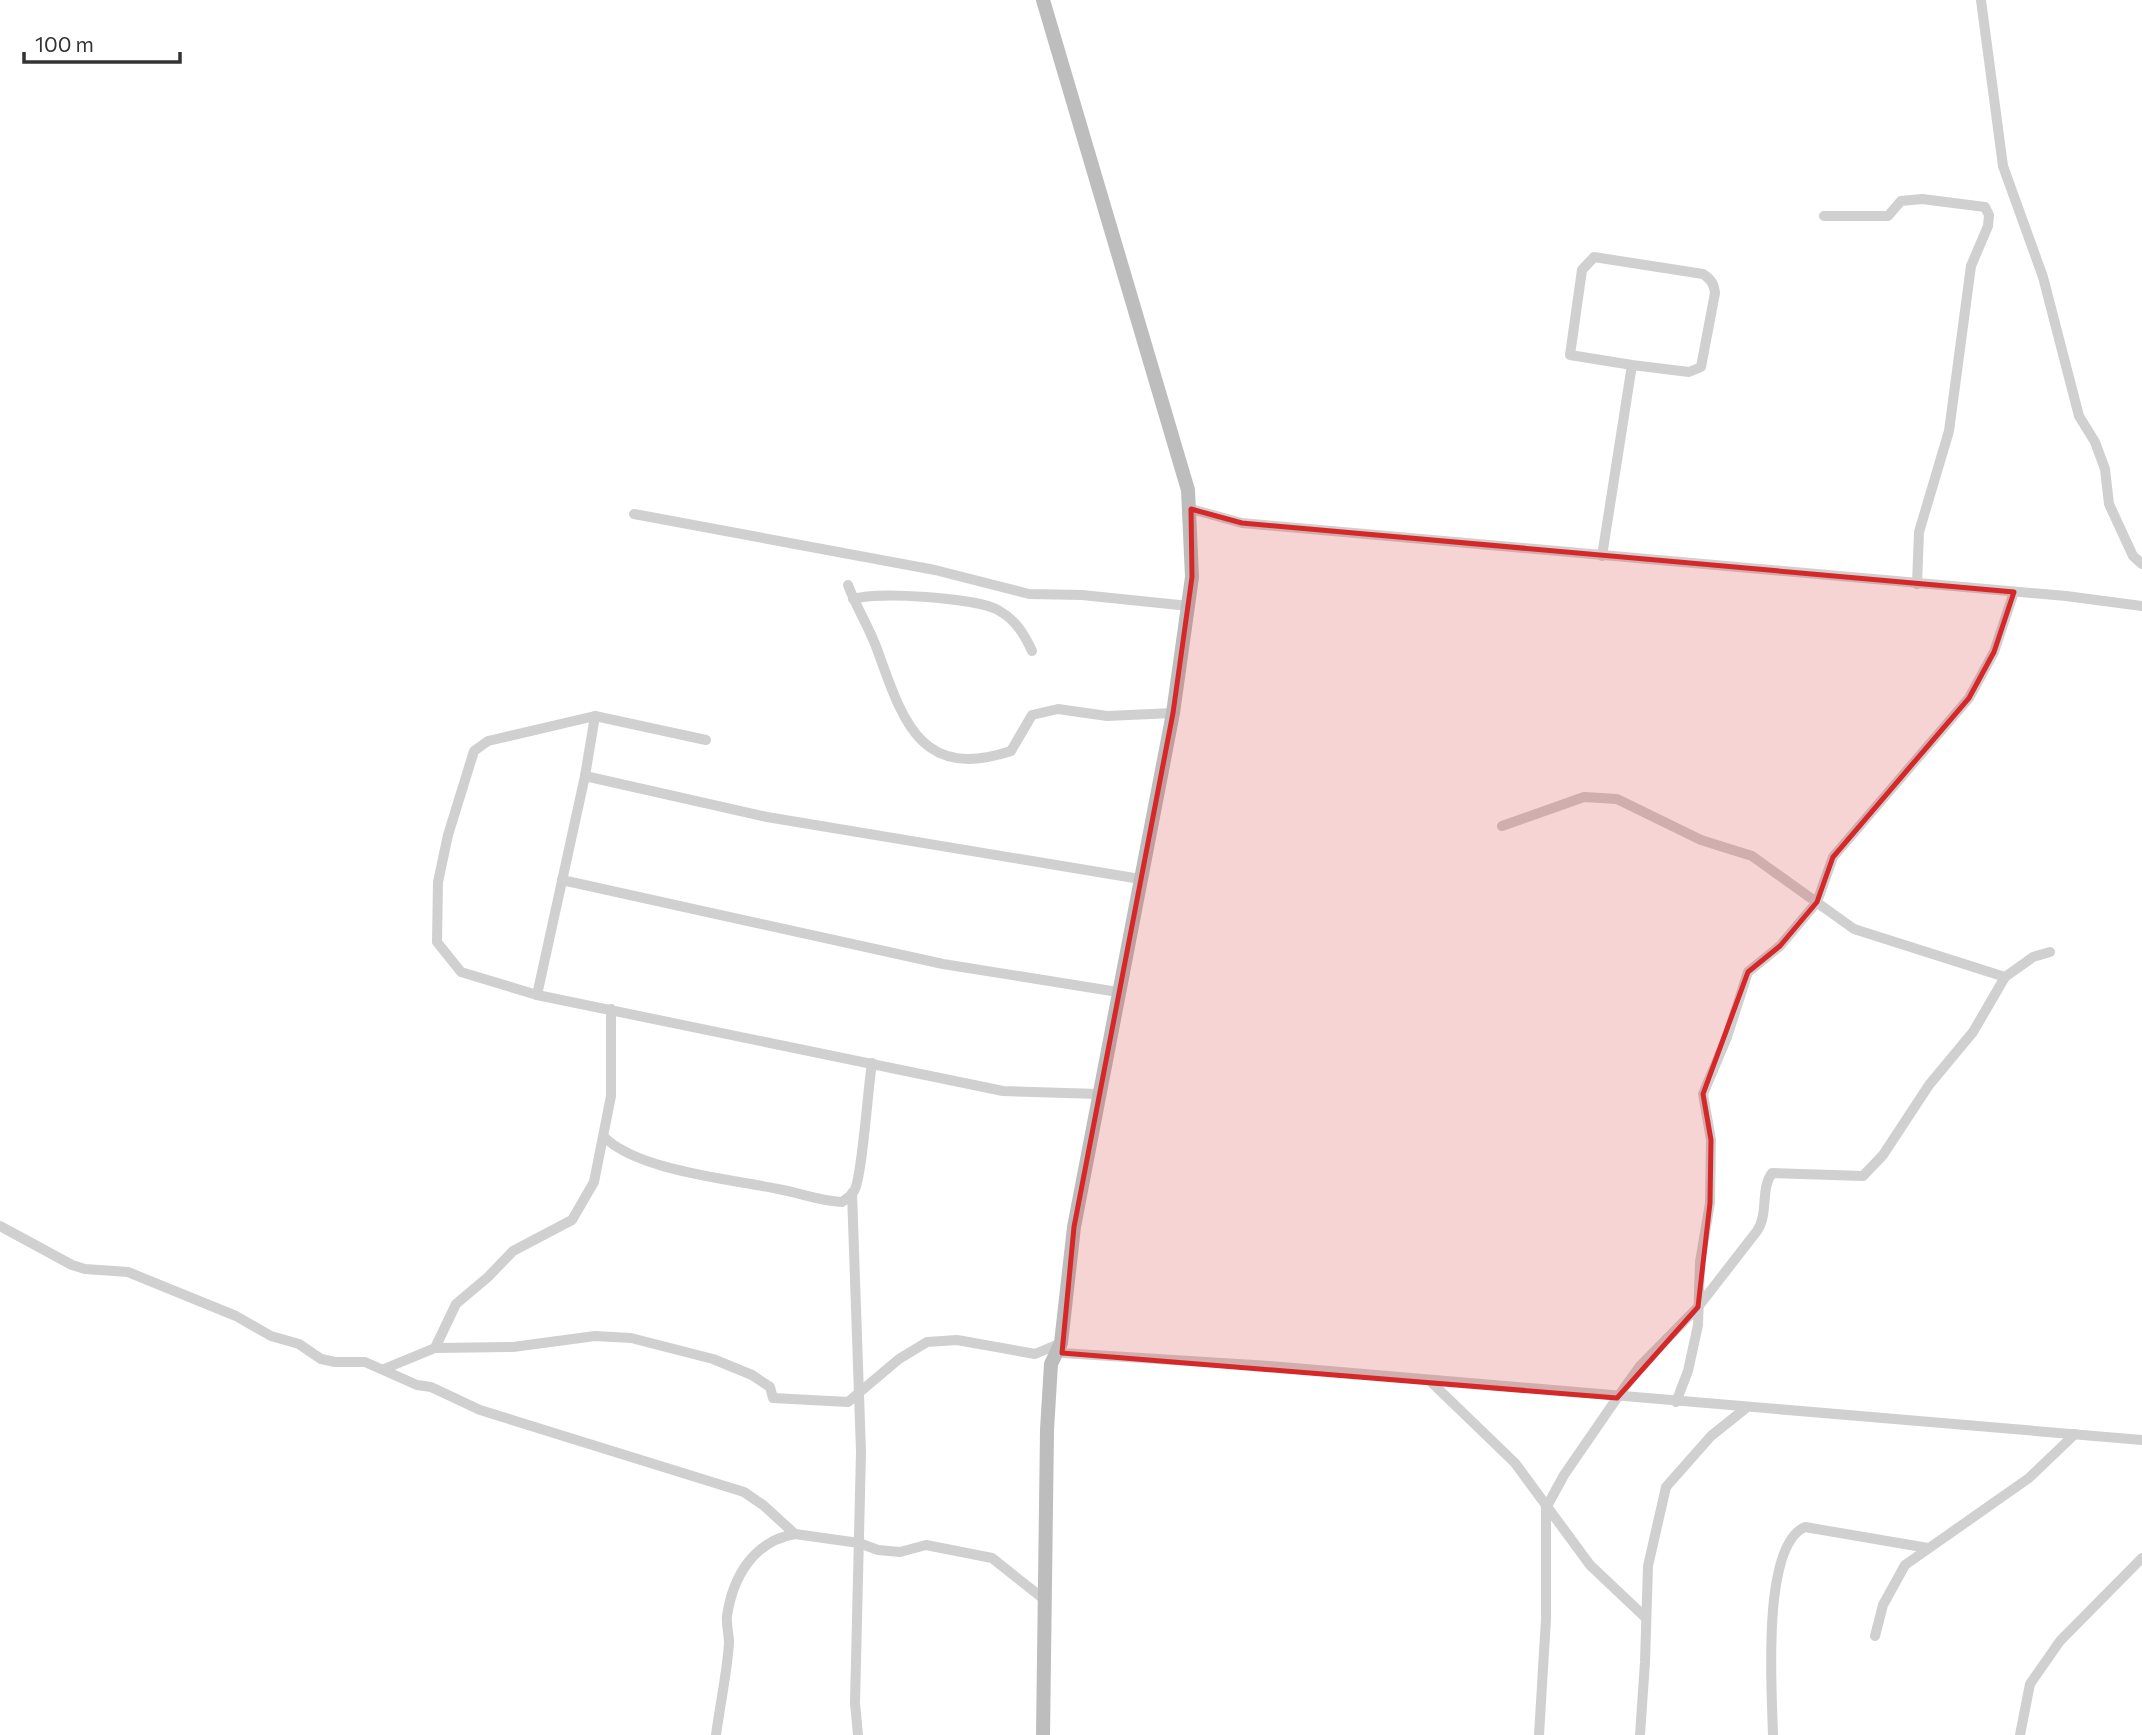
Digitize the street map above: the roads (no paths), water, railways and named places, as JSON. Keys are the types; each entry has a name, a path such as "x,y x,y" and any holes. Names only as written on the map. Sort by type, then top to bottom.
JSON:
{"main road":[{"path":"1043,0 1167,413 1191,509 1189,606 1172,713 1074,1227 1060,1343 1051,1364 1043,1735"}],"street":[{"path":"1981,0 2003,166 2043,277 2079,416 2095,442 2105,469 2109,504 2133,556 2142,564"},
{"path":"1824,216 1888,216 1900,201 1923,199 1985,207 1989,215 1988,226 1971,266 1949,431 1919,532 1917,584"},
{"path":"1594,257 1709,278 1715,293 1702,367 1689,372 1632,365 1570,355 1582,270 1587,262 1594,257"},
{"path":"1602,556 1632,365"},
{"path":"1191,509 1242,523 2014,592 2142,606"},
{"path":"634,514 935,570 1029,594 1082,595 1189,606"},
{"path":"848,585 902,715 924,743 945,758 982,760 1011,751 1032,715 1058,709 1107,716 1172,713"},
{"path":"1676,1402 1688,1371 1698,1307 1700,1262 1710,1203 1711,1140 1703,1094 1727,1037 1748,972 1780,946 1817,902 1833,857 1969,698 1994,652 2014,592"},
{"path":"853,599 866,594 895,594 968,602 997,609 1020,627 1032,651"},
{"path":"537,995 585,776 595,716"},
{"path":"706,740 595,716 488,741 474,751 441,870 437,942 461,972 537,995 1003,1091 1099,1094"},
{"path":"585,776 767,817 1140,879"},
{"path":"1502,826 1584,797 1617,799 1701,840 1752,856 1854,929 2005,977"},
{"path":"562,880 943,964 1118,992"},
{"path":"1539,1735 1546,1619 1546,1508 1563,1475 1640,1366 1698,1307 1764,1220 1767,1178 1772,1172 1863,1176 1883,1155 1929,1085 1973,1032 2005,977 2033,957 2050,952"},
{"path":"435,1348 456,1304 513,1251 572,1220 594,1182 611,1096 611,1009"},
{"path":"604,1136 623,1153 728,1181 781,1189 821,1201 842,1202 852,1193 860,1177 865,1101 872,1063"},
{"path":"852,1193 860,1390 855,1703 858,1735"},
{"path":"0,1226 72,1265 85,1269 128,1272 236,1316 271,1336 299,1344 321,1359 365,1362 384,1368 400,1378 431,1387 480,1410 744,1492 795,1534"},
{"path":"384,1368 435,1348 513,1347 595,1336 631,1338 723,1363 752,1375 770,1387 773,1398 784,1401 848,1402 899,1359 927,1342 957,1340 1035,1354 1060,1343 1062,1353 1429,1380 1617,1398 2142,1440"},
{"path":"1429,1380 1516,1463 1546,1508 1590,1565 1646,1618"},
{"path":"1640,1735 1648,1566 1666,1487 1711,1436 1746,1408"},
{"path":"1875,1636 1883,1605 1905,1565 2029,1478 2075,1434"},
{"path":"1773,1735 1774,1613 1782,1556 1795,1531 1805,1527 1928,1548"},
{"path":"716,1735 729,1643 727,1617 738,1576 758,1549 780,1537 795,1534 900,1552 926,1545 992,1558 1045,1600"},
{"path":"2020,1735 2030,1684 2060,1641 2142,1558"}]}
